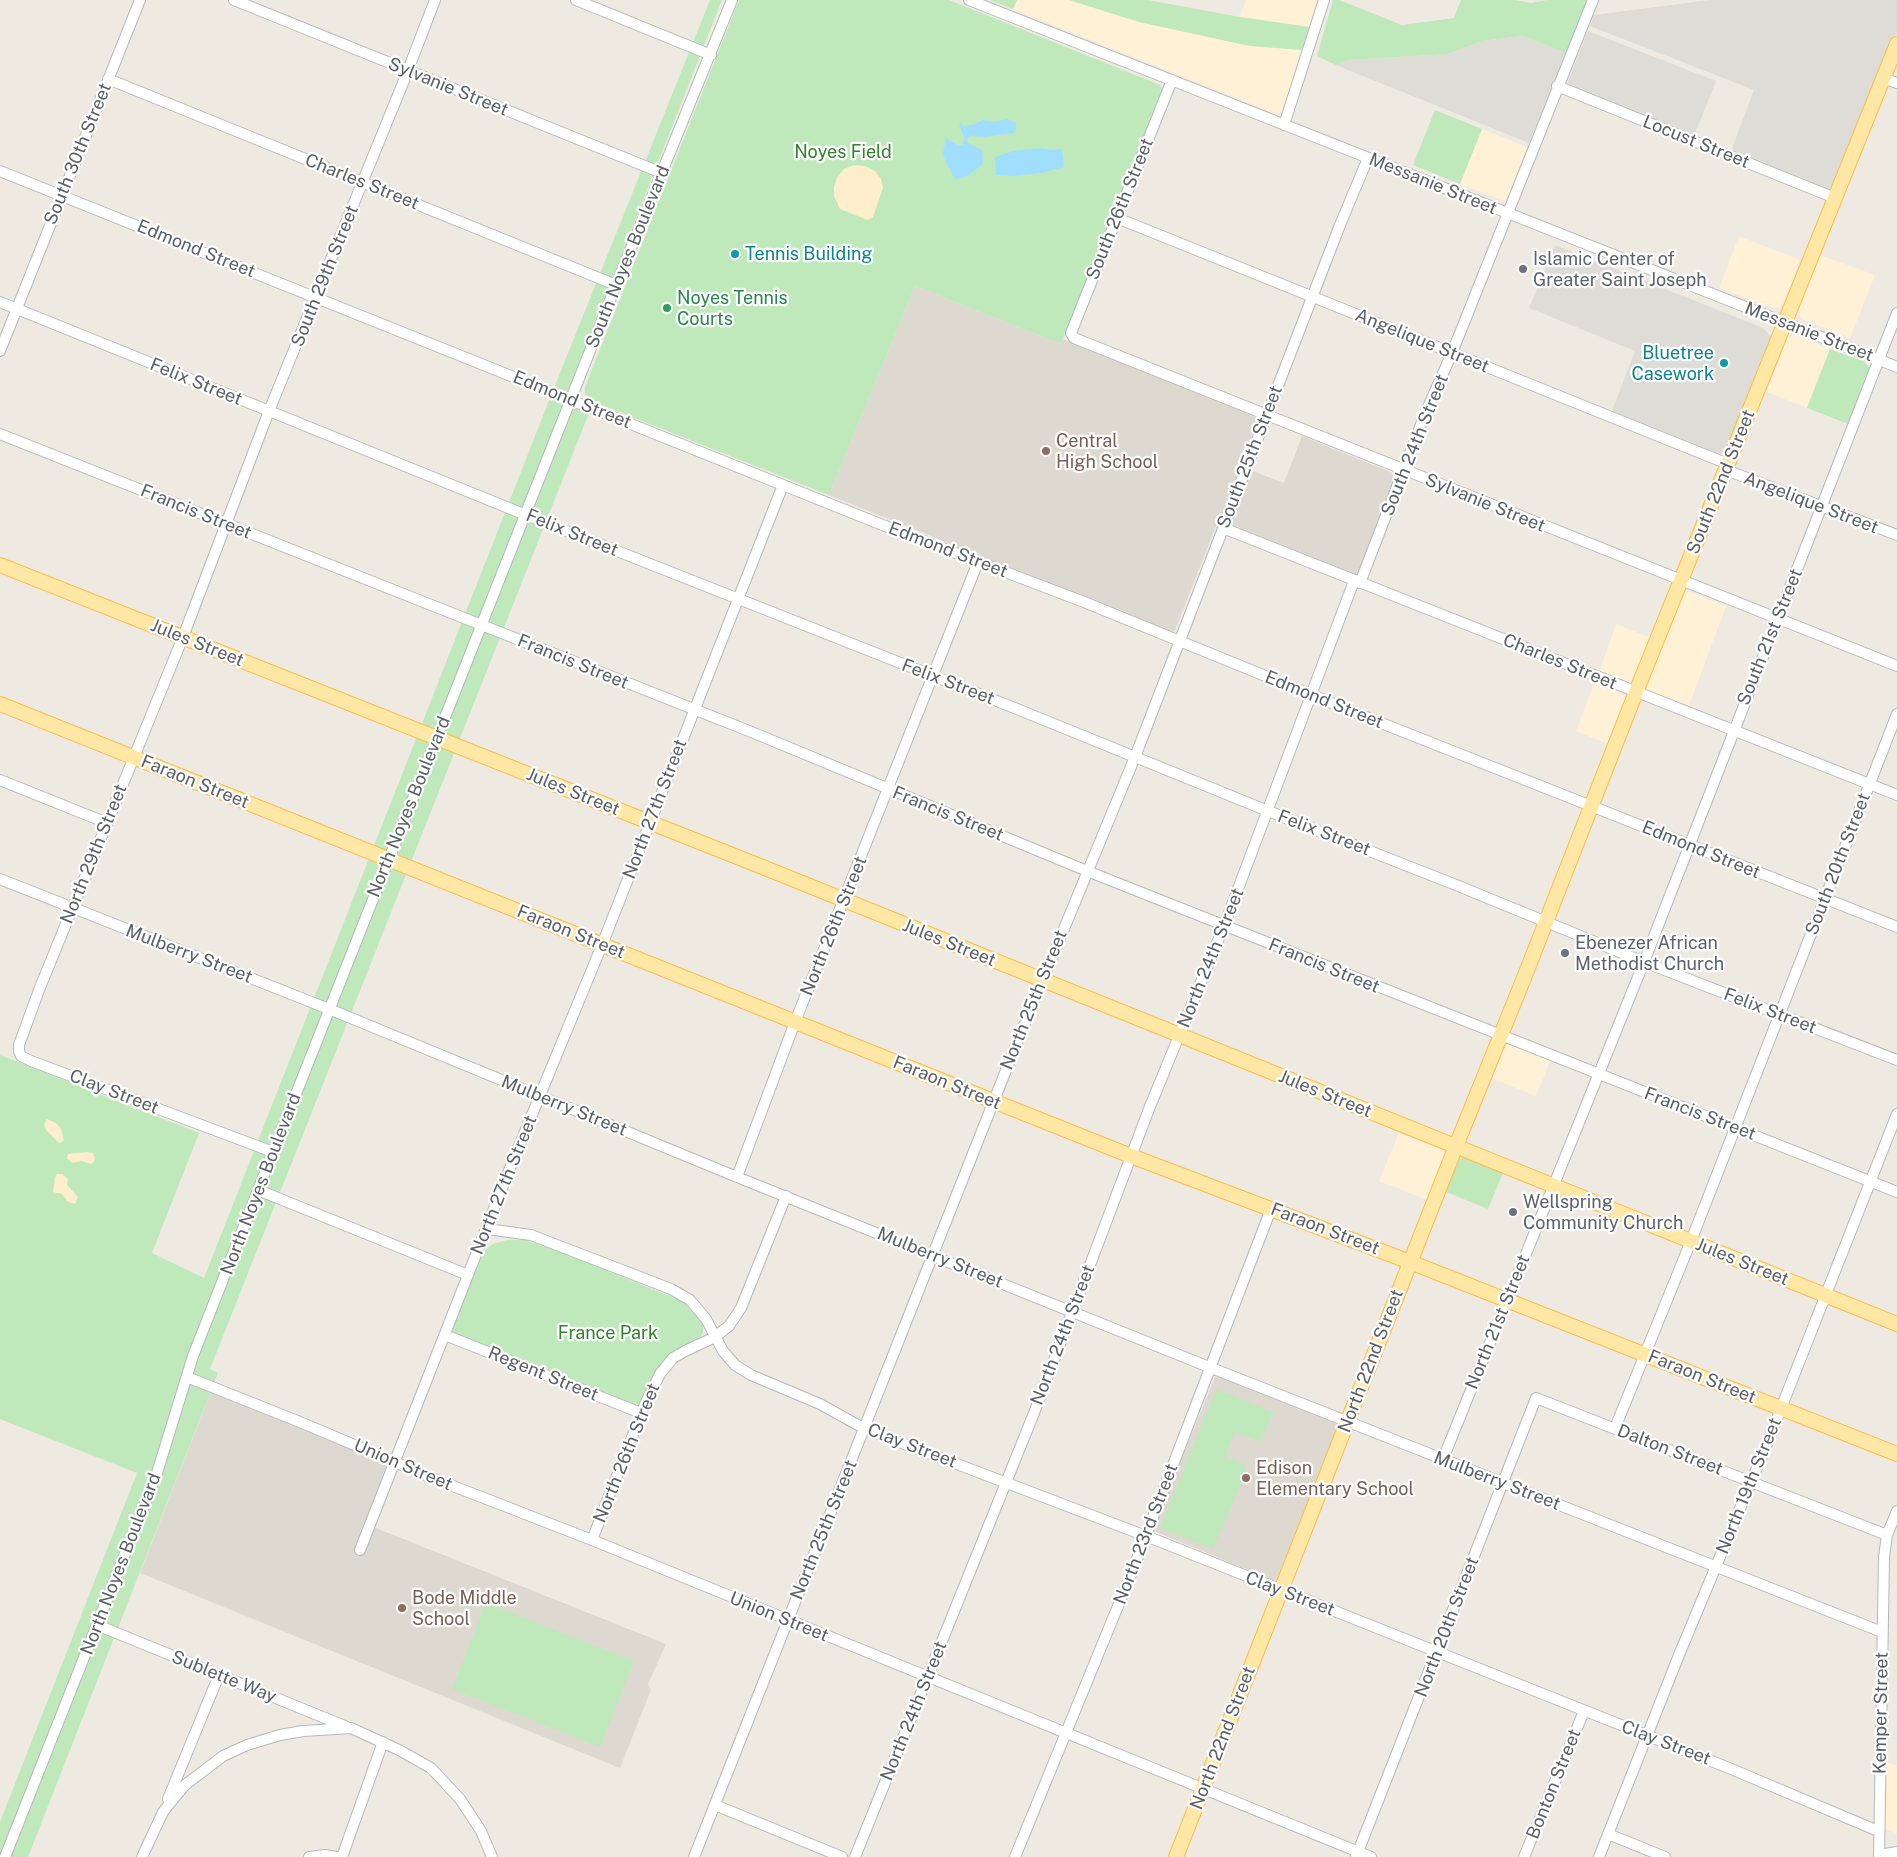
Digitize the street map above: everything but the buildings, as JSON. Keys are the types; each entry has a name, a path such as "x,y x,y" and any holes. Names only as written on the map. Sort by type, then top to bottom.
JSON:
{"main road":[{"name":"South 22nd Street","path":"1547,922 1636,692 1897,44"},
{"name":"Jules Street","path":"0,565 844,900 1897,1324"},
{"name":"Faraon Street","path":"0,704 1131,1156 1410,1262 1897,1454"},
{"name":"North 22nd Street","path":"1176,1857 1456,1146 1547,922"}],"street":[{"name":"South 30th Street","path":"0,351 140,0"},
{"name":"Sylvanie Street","path":"234,0 662,173"},
{"name":"South 29th Street","path":"269,412 363,183 435,0"},
{"path":"576,0 711,55"},
{"name":"South Noyes Boulevard","path":"526,515 732,0"},
{"name":"Messanie Street","path":"968,0 1897,367"},
{"path":"1284,124 1324,0"},
{"name":"South 24th Street","path":"1268,811 1357,582 1452,353 1557,86 1593,0"},
{"path":"1884,78 1897,83"},
{"name":"Charles Street","path":"108,79 616,286"},
{"name":"South 26th Street","path":"1074,338 1071,333 1172,80"},
{"name":"Locust Street","path":"1557,86 1835,198"},
{"name":"South 25th Street","path":"1135,757 1312,297 1368,158"},
{"name":"Edmond Street","path":"0,171 783,485 1084,602 1312,695 1897,927"},
{"name":"Angelique Street","path":"1117,218 1452,353 1822,507 1897,535"},
{"name":"Felix Street","path":"0,302 269,412 1644,962 1897,1060"},
{"name":"South 21st Street","path":"1644,962 1897,313"},
{"name":"Sylvanie Street","path":"1074,338 1897,666"},
{"name":"North 29th Street","path":"39,990 183,637 269,412"},
{"name":"Francis Street","path":"0,434 694,710 1087,872 1897,1192"},
{"name":"North 27th Street","path":"360,1550 468,1275 602,945 783,485"},
{"name":"North Noyes Boulevard","path":"6,1857 157,1473 193,1356 526,515"},
{"name":"Charles Street","path":"1223,528 1897,795"},
{"path":"933,676 978,562"},
{"name":"North 26th Street","path":"737,1176 795,1022 933,676"},
{"name":"South 20th Street","path":"1780,1014 1897,714"},
{"name":"North 25th Street","path":"694,1857 993,1101 1135,757"},
{"path":"0,780 107,823"},
{"name":"North 24th Street","path":"855,1857 1034,1413 1131,1156 1224,926 1268,811"},
{"name":"Mulberry Street","path":"0,879 329,1009 1209,1367 1882,1632"},
{"name":"North 21st Street","path":"1443,1459 1644,962"},
{"name":"Clay Street","path":"39,990 19,1045 21,1056 273,1152"},
{"path":"1615,1428 1780,1014"},
{"name":"North 19th Street","path":"1599,1857 1897,1114"},
{"path":"258,1190 468,1275"},
{"name":"North 26th Street","path":"592,1540 641,1413 660,1374 667,1363 685,1351 715,1337 729,1326 741,1308 786,1196"},
{"name":"North 23rd Street","path":"1015,1857 1146,1536 1271,1209"},
{"path":"487,1229 531,1235 671,1289 690,1300 706,1319 715,1337"},
{"name":"Regent Street","path":"445,1335 641,1413"},
{"name":"Clay Street","path":"715,1337 723,1351 735,1365 751,1375 820,1404 864,1429 1146,1536 1729,1768 1878,1831"},
{"name":"Union Street","path":"187,1377 928,1676 1357,1854 1371,1857"},
{"name":"Dalton Street","path":"1536,1398 1887,1535"},
{"name":"North 20th Street","path":"1357,1854 1536,1398"},
{"name":"Kemper Street","path":"1879,1856 1884,1557 1887,1535 1897,1511"},
{"name":"Sublette Way","path":"97,1625 350,1728 420,1761 443,1780 460,1798 481,1831 492,1857"},
{"path":"142,1857 163,1812 219,1675"},
{"name":"Bonton Street","path":"1524,1857 1584,1711"},
{"path":"163,1812 185,1785 223,1756 247,1745 280,1735 303,1731 350,1728"},
{"path":"342,1857 383,1742"},
{"path":"715,1805 842,1857"},
{"path":"1608,1834 1665,1857"},
{"path":"1879,1856 1897,1852"},
{"path":"308,1857 337,1857"}],"shaded area":[{"path":"1017,0 1069,0 1139,22 1250,46 1303,50 1283,109 1280,113 1276,114 1013,9"},
{"path":"1246,0 1317,0 1309,27 1240,17"},
{"path":"1710,0 1897,0 1897,31 1834,186 1829,190 1731,151 1754,90 1590,26 1594,15"},
{"path":"1588,31 1716,81 1694,136 1567,84"},
{"path":"1523,36 1566,53 1529,143 1338,66 1347,60 1448,54 1482,41"},
{"path":"1482,129 1527,147 1507,198 1504,201 1460,184"},
{"path":"1739,236 1800,260 1783,304 1780,307 1767,306 1719,288"},
{"path":"1555,245 1763,328 1768,333 1771,337 1769,344 1726,452 1719,454 1612,411 1635,351 1529,308"},
{"path":"1820,255 1875,275 1850,338 1800,317 1799,305"},
{"name":"Central High School","path":"915,286 1061,344 1063,339 1252,415 1257,419 1257,422 1240,466 1284,483 1302,436 1395,474 1396,478 1358,574 1353,575 1218,521 1175,630 1169,632 829,495"},
{"path":"1794,335 1830,349 1807,408 1767,392 1788,337"},
{"path":"1688,591 1726,606 1688,708 1646,690 1646,686 1681,597 1684,592"},
{"path":"1616,624 1651,638 1635,682 1631,685 1599,673"},
{"path":"1594,683 1627,697 1610,745 1576,731"},
{"path":"1509,1043 1551,1059 1536,1096 1491,1078 1503,1047"},
{"path":"1399,1133 1440,1149 1444,1153 1445,1157 1428,1200 1379,1181"},
{"name":"Edison Elementary School","path":"1216,1375 1340,1426 1278,1580 1272,1580 1154,1531 1153,1528"},
{"name":"Bode Middle School","path":"212,1389 385,1462 387,1469 366,1524 666,1644 648,1684 651,1690 620,1768 140,1573"},
{"path":"1885,1761 1897,1766 1897,1834 1883,1827"}],"green space":[{"path":"710,0 722,0 563,403 589,413 210,1369 218,1373 28,1857 0,1857 0,1822 137,1473 0,1419 0,1055 199,1133 152,1253 204,1278 550,398"},
{"name":"Noyes Field","path":"739,0 949,0 1160,85 1162,89 1061,344 915,286 829,495 594,402 588,399 585,394 585,387"},
{"path":"990,0 1017,0 1013,9"},
{"path":"1069,0 1148,0 1240,17 1309,27 1303,50 1250,46 1139,22"},
{"path":"1333,0 1339,0 1402,25 1454,18 1461,0 1515,0 1531,3 1547,0 1587,0 1566,53 1523,36 1482,41 1448,54 1347,60 1338,66 1317,56"},
{"path":"1435,110 1482,129 1460,184 1413,165"},
{"path":"1830,349 1865,362 1870,368 1848,424 1807,408"},
{"path":"1463,1157 1503,1173 1488,1209 1446,1192 1459,1160"},
{"name":"France Park","path":"507,1240 525,1240 553,1249 682,1301 700,1320 703,1326 703,1333 699,1340 670,1355 664,1361 657,1371 642,1403 631,1405 453,1332 483,1252 493,1244"},
{"path":"1216,1389 1273,1412 1261,1442 1235,1432 1225,1456 1246,1465 1244,1470 1246,1472 1213,1549 1160,1528"},
{"path":"486,1603 634,1661 600,1747 452,1689"}],"sand":[{"path":"854,165 865,166 875,171 881,179 883,188 873,217 868,220 840,209 834,196 837,177 844,169"},
{"path":"47,1119 56,1123 61,1129 64,1140 62,1142 59,1143 46,1130 44,1124"},
{"path":"93,1153 95,1159 93,1163 81,1161 72,1163 67,1158 68,1154"},
{"path":"57,1174 62,1174 68,1179 67,1185 78,1197 75,1204 67,1201 62,1194 53,1192"}],"water":[{"path":"1007,119 1016,123 1016,129 1013,133 985,137 970,136 967,138 968,143 982,150 983,164 967,176 955,180 943,153 946,138 958,145 962,145 965,139 959,125 961,123 963,126 975,124 983,120 994,122"},
{"path":"1040,148 1062,149 1064,167 1041,173 1013,176 996,175 995,157 1012,151"}],"place":[{"name":"Tennis Building","path":"735,254"},
{"name":"Islamic Center of Greater Saint Joseph","path":"1523,269"},
{"name":"Noyes Tennis Courts","path":"667,308"},
{"name":"Bluetree Casework","path":"1724,363"},
{"name":"Central High School","path":"1046,451"},
{"name":"Ebenezer African Methodist Church","path":"1565,953"},
{"name":"Wellspring Community Church","path":"1513,1212"},
{"name":"Edison Elementary School","path":"1246,1478"},
{"name":"Bode Middle School","path":"402,1608"}]}
